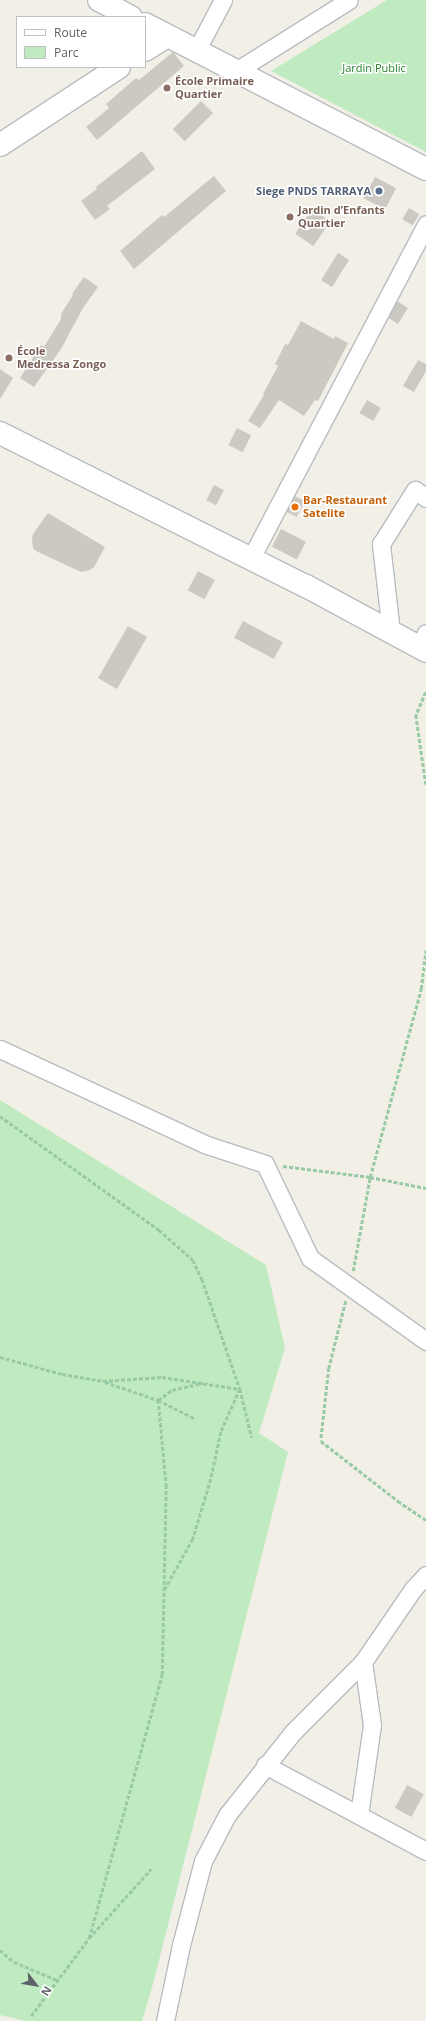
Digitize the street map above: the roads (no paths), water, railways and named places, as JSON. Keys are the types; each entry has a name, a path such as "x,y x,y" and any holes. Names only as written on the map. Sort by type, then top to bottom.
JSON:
{"street":[{"path":"100,0 129,16"},
{"path":"196,51 223,0"},
{"path":"236,71 349,0"},
{"path":"146,25 426,169"},
{"path":"146,49 167,36"},
{"path":"0,145 117,68"},
{"path":"250,558 426,224"},
{"path":"0,433 250,558 391,632 424,644"},
{"path":"391,632 381,544 415,490 426,498"},
{"path":"0,1049 207,1145 265,1164 310,1258 426,1341"},
{"path":"165,2021 181,1945 203,1861 227,1815 265,1765 293,1732 363,1662 413,1589 426,1575"},
{"path":"359,1815 372,1725 363,1662"},
{"path":"265,1765 426,1851"}],"place":[{"name":"École Primaire Quartier","path":"167,88"},
{"name":"Siege PNDS TARRAYA","path":"379,191"},
{"name":"Jardin d’Enfants Quartier","path":"290,217"},
{"name":"École Medressa Zongo","path":"9,358"},
{"name":"Bar-Restaurant Satelite","path":"295,507"}],"park label":[{"name":"Jardin Public","path":"374,68"}]}
